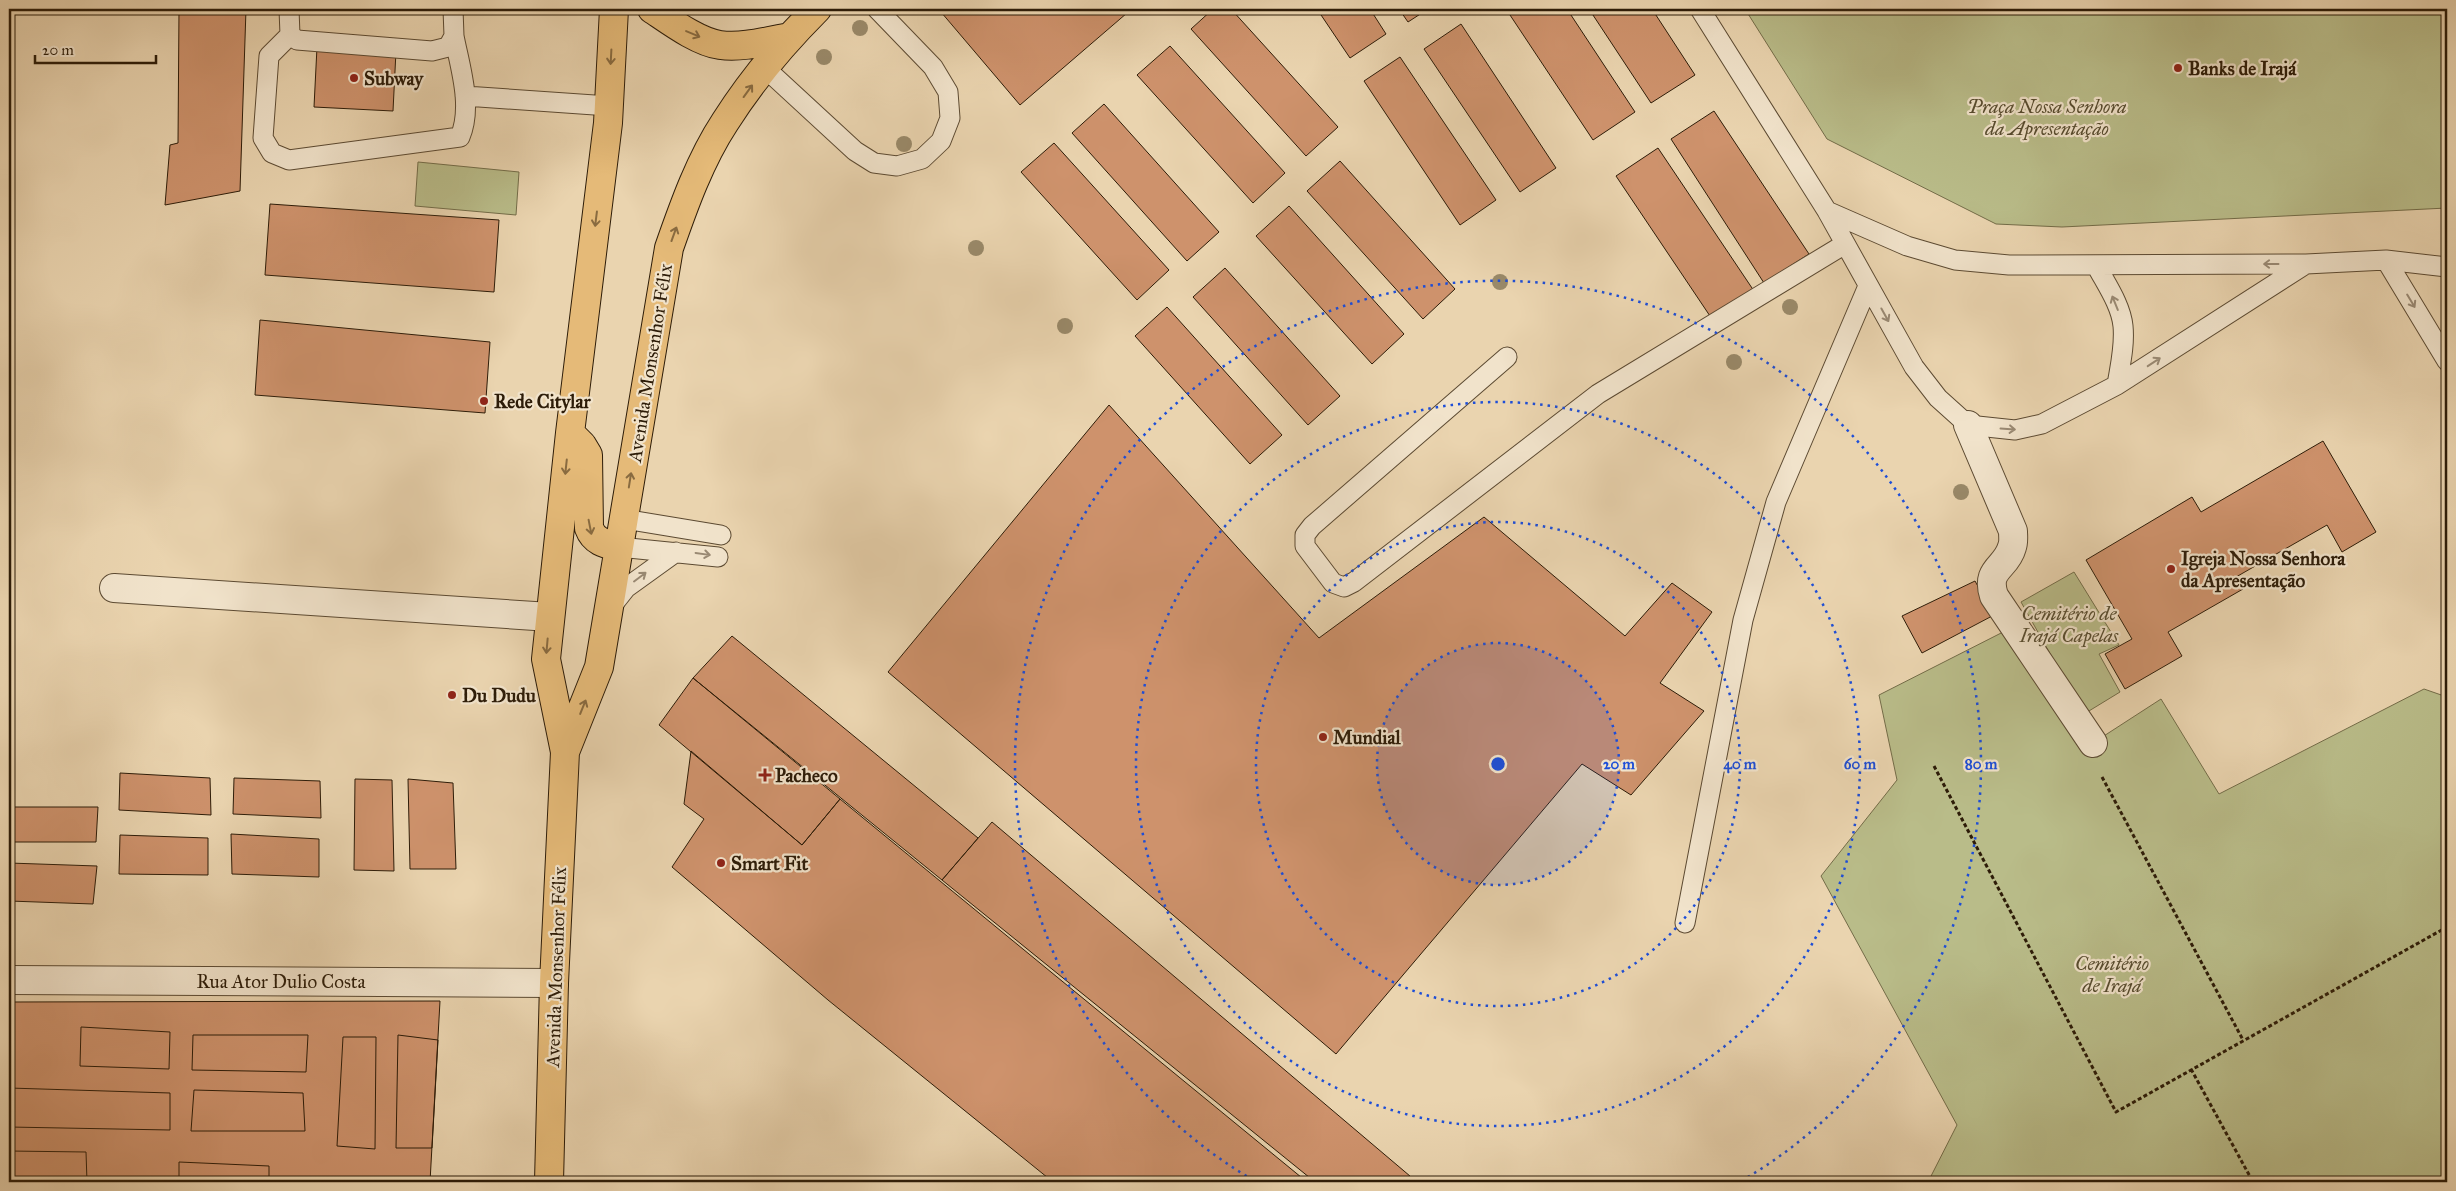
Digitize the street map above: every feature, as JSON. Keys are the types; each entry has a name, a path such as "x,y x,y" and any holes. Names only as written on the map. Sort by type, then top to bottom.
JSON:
{"main road":[{"name":"Avenida Monsenhor Félix","path":"548,1182 554,982 565,752 546,659 570,433 609,106 614,9"},
{"path":"652,9 686,31 719,44 754,44 790,37"},
{"name":"Avenida Monsenhor Félix","path":"565,752 598,667 669,248 691,187 724,123 764,68 817,9"},
{"path":"570,433 582,445 588,455 589,528 592,537 619,547"}],"street":[{"path":"1968,425 2013,531 2013,546 2007,557 1992,575 1991,585 1994,596 2092,743"},
{"path":"114,588 550,617"},
{"name":"Rua Ator Dulio Costa","path":"9,980 554,982"}],"lane":[{"path":"290,9 290,36 269,56 263,138 272,153 289,160 460,137 463,130 465,96 454,36 453,9"},
{"path":"764,68 855,151 874,163 896,166 922,159 941,141 950,118 948,92 933,67 876,9"},
{"path":"1700,9 1827,211 1914,367 1938,398 1968,425 2015,430 2042,424 2117,385 2306,264"},
{"path":"290,36 296,40 432,51 448,47 454,36"},
{"path":"465,96 609,106"},
{"path":"1827,211 1907,246 1955,260 2009,265 2306,264 2386,260 2447,267"},
{"path":"1507,358 1312,526 1305,535 1305,546 1333,583 1344,586 1354,582 1598,394 1845,244"},
{"path":"2386,260 2447,361"},
{"path":"2096,265 2114,299 2123,324 2124,345 2117,385"},
{"path":"1685,923 1743,620 1774,511 1868,286"},
{"path":"624,519 721,535"},
{"path":"619,547 718,557"},
{"path":"609,610 626,588 676,552"}],"path":[{"path":"2092,743 2097,769 2244,1040"},
{"path":"1934,766 2116,1112 2447,927"},
{"path":"2191,1069 2253,1182"}],"green space":[{"name":"Praça Nossa Senhora da Apresentação","path":"1745,9 2447,9 2447,208 2062,227 1996,224 1827,139"},
{"path":"418,162 519,172 516,215 415,206"},
{"name":"Cemitério de Irajá Capelas","path":"2074,572 2119,645 2099,654 2120,692 2084,714 2021,602"},
{"name":"Cemitério de Irajá","path":"2009,629 2093,743 2161,699 2219,794 2424,689 2447,697 2447,1182 1928,1182 1957,1125 1821,876 1897,780 1879,695"}],"building":[{"path":"179,9 246,9 240,191 165,205 170,145 178,143"},
{"path":"945,9 1123,9 1127,13 1020,105 941,12"},
{"path":"1213,9 1231,9 1338,127 1306,156 1191,29"},
{"path":"1317,9 1370,9 1386,34 1350,58"},
{"path":"1399,9 1428,9 1408,22"},
{"path":"1506,9 1567,9 1635,112 1593,140"},
{"path":"1589,9 1652,9 1695,75 1651,103"},
{"path":"1461,24 1556,168 1520,192 1424,49"},
{"path":"1170,46 1285,173 1253,203 1137,75"},
{"path":"317,47 396,51 393,111 314,107"},
{"path":"1400,57 1496,200 1460,225 1364,81"},
{"path":"1104,104 1219,232 1187,261 1072,133"},
{"path":"1714,111 1809,254 1764,283 1671,139"},
{"path":"1054,143 1169,270 1137,300 1021,172"},
{"path":"1658,148 1754,291 1712,319 1616,176"},
{"path":"1340,161 1455,289 1423,319 1307,191"},
{"path":"270,204 499,220 494,292 265,275"},
{"path":"1289,206 1404,334 1372,364 1256,236"},
{"path":"1225,268 1340,396 1308,425 1193,297"},
{"path":"1167,307 1282,435 1250,464 1135,336"},
{"path":"260,320 490,342 485,413 255,395"},
{"name":"Mundial","path":"1109,405 1319,638 1484,517 1625,636 1672,583 1712,612 1660,683 1704,711 1631,795 1582,764 1336,1054 888,672"},
{"name":"Igreja Nossa Senhora da Apresentação","path":"2323,441 2376,532 2342,552 2327,525 2236,577 2243,589 2168,632 2182,656 2125,689 2105,654 2132,639 2086,560 2192,497 2201,512"},
{"path":"1975,581 1994,615 1922,653 1902,616"},
{"path":"732,636 978,838 942,880 693,678"},
{"name":"Pacheco","path":"693,678 840,799 802,845 659,725"},
{"path":"691,751 802,845 840,799 1307,1182 1053,1182 828,1000 672,867 704,819 684,804"},
{"path":"120,773 210,778 211,815 119,810"},
{"path":"234,778 320,781 321,818 233,814"},
{"path":"355,779 392,780 394,871 354,870"},
{"path":"408,779 453,783 456,869 410,869"},
{"path":"9,807 98,807 96,842 9,842"},
{"path":"992,822 1417,1182 1315,1182 942,880"},
{"path":"231,834 319,839 319,877 232,874"},
{"path":"120,835 208,838 208,875 119,874"},
{"path":"9,863 97,866 93,904 9,901"},
{"path":"440,1001 430,1182 9,1182 9,1002"},
{"path":"81,1027 170,1032 169,1069 80,1066"},
{"path":"193,1035 308,1035 306,1072 192,1070"},
{"path":"398,1035 438,1040 432,1148 396,1148"},
{"path":"343,1037 376,1037 375,1149 337,1146"},
{"path":"9,1088 170,1093 170,1130 9,1127"},
{"path":"194,1090 303,1093 305,1131 191,1131"},
{"path":"9,1151 86,1152 87,1182 9,1182"},
{"path":"179,1162 269,1166 269,1182 179,1182"}],"place":[{"name":"Banks de Irajá","path":"2178,68"},
{"name":"Subway","path":"354,78"},
{"name":"Rede Citylar","path":"484,401"},
{"name":"Igreja Nossa Senhora da Apresentação","path":"2171,569"},
{"name":"Du Dudu","path":"452,695"},
{"name":"Mundial","path":"1323,737"},
{"name":"Pacheco","path":"765,775"},
{"name":"Smart Fit","path":"721,863"}]}
